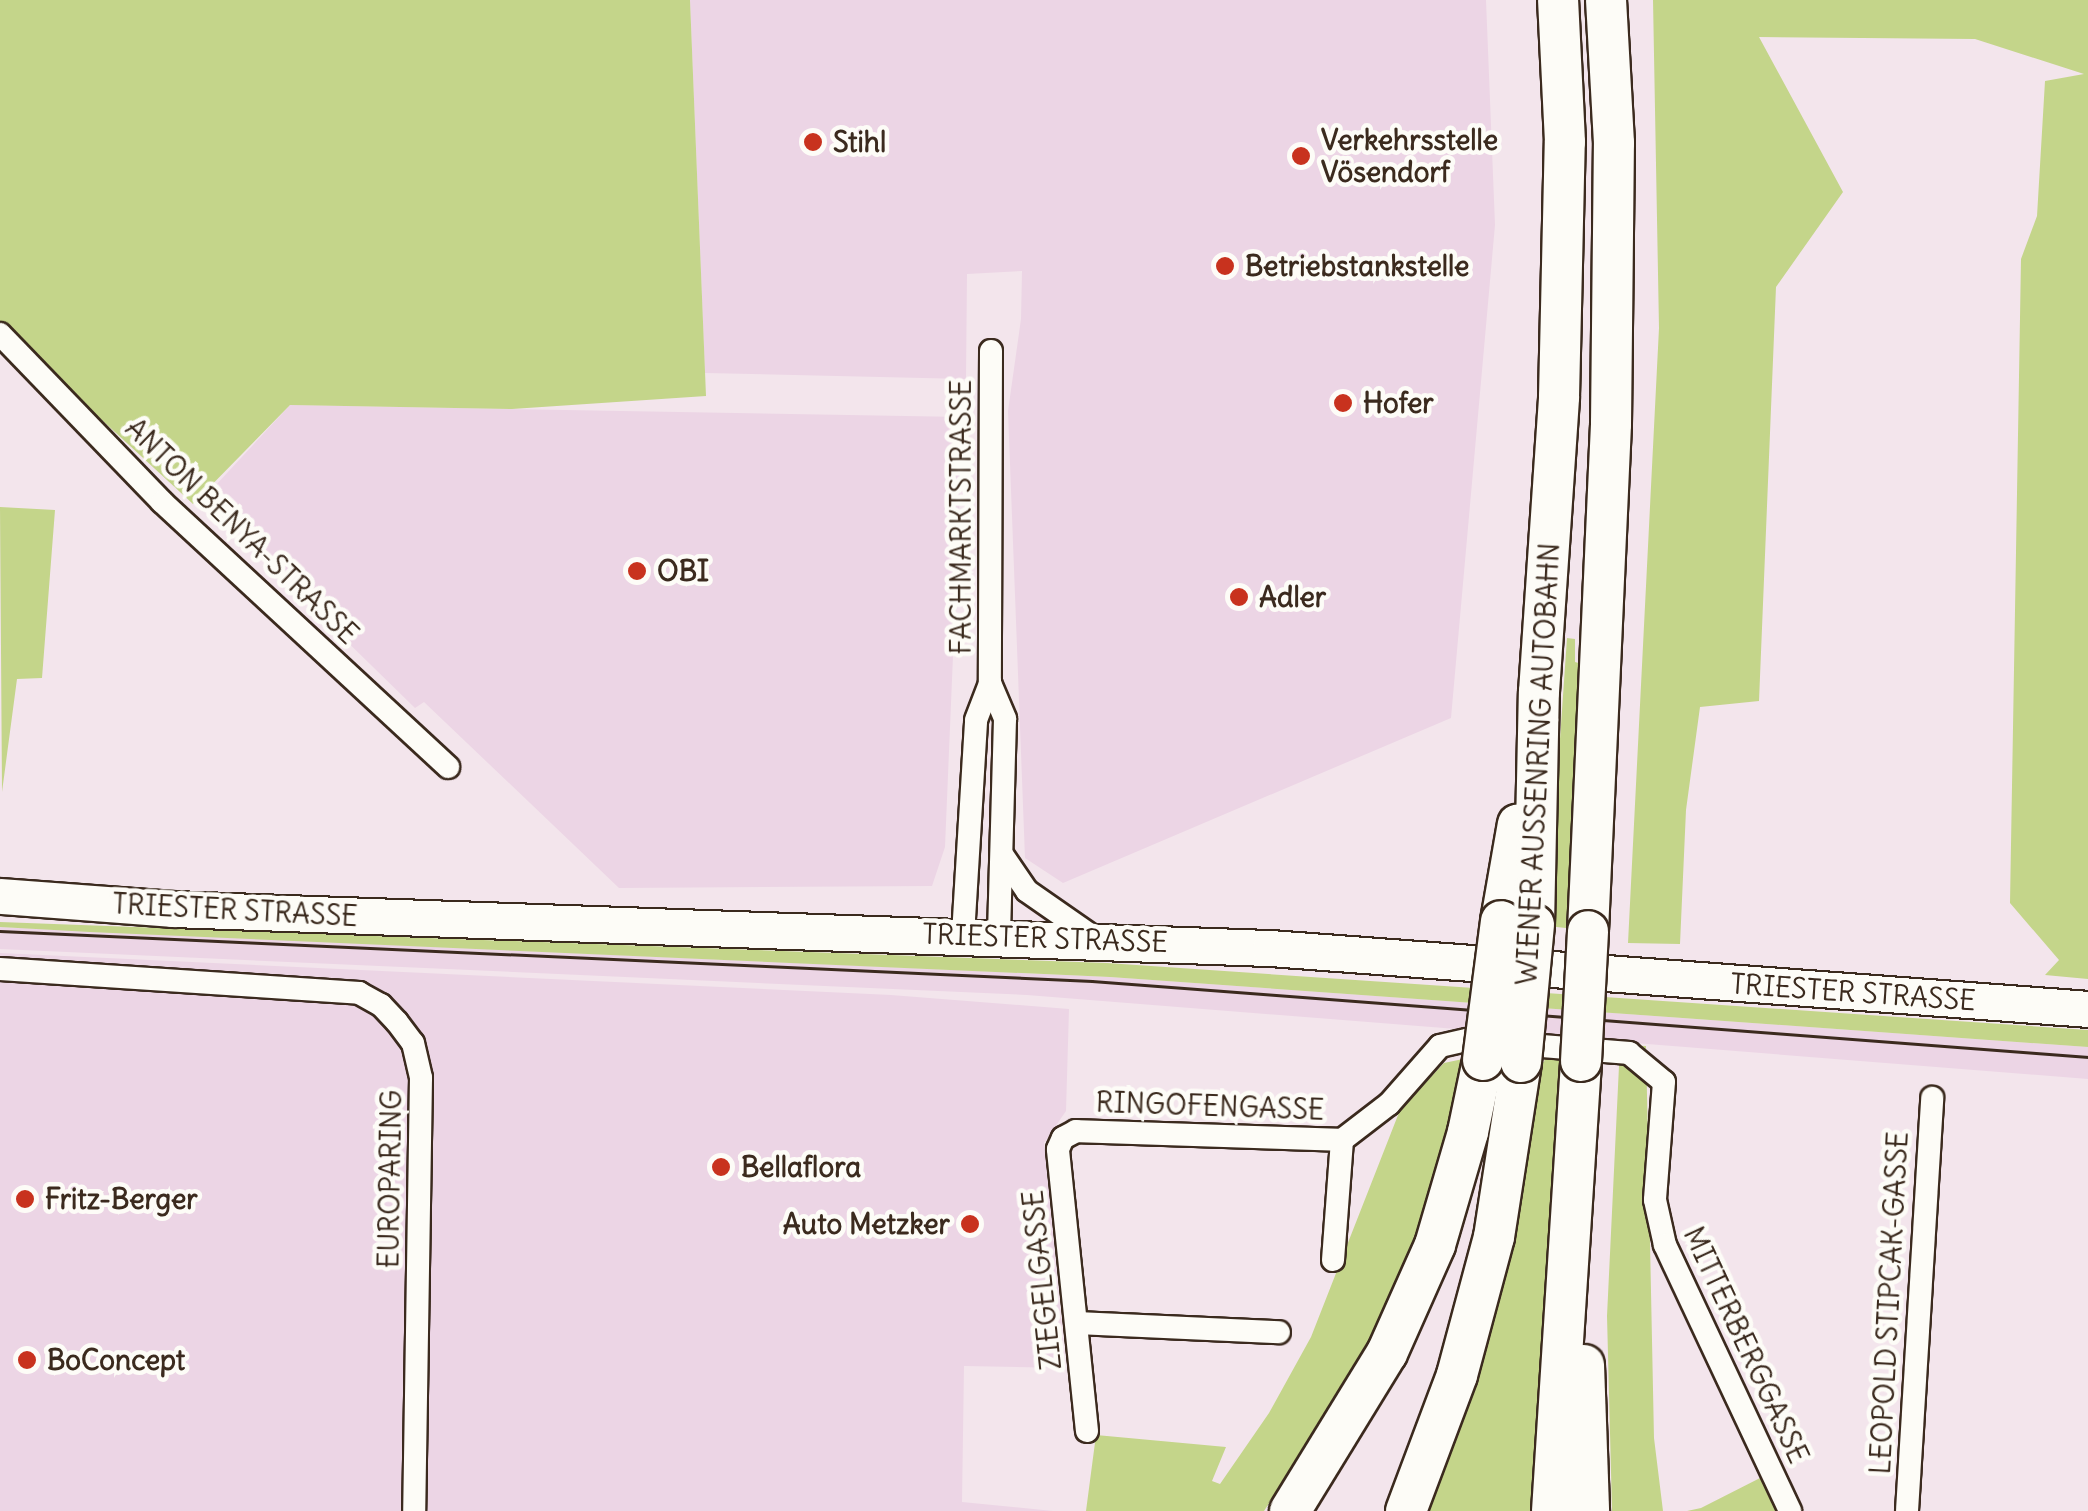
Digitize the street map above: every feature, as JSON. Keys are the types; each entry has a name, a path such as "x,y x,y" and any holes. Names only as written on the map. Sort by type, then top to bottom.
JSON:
{"highway":[{"name":"WIENER AUSSENRING AUTOBAHN","path":"1515,923 1539,692 1559,397 1565,142 1558,0"},
{"name":"WIENER AUSSENRING AUTOBAHN","path":"1552,1511 1581,1061 1611,424 1614,144 1606,0"},
{"path":"1406,1511 1457,1375 1494,1236 1499,1060 1524,801 1539,692"},
{"path":"1290,1511 1387,1353 1435,1245 1468,1132 1499,1060"},
{"path":"1306,1511 1360,1425 1412,1324 1455,1209 1499,1060"},
{"path":"1581,1061 1586,1128 1584,1364 1589,1511"}],"main road":[{"name":"TRIESTER STRASSE","path":"0,896 172,909 1096,939 2088,1009"}],"street":[{"name":"ANTON BENYA-STRASSE","path":"0,334 162,502 448,767"},
{"name":"FACHMARKTSTRASSE","path":"963,934 976,720 990,684 991,351"},
{"name":"FACHMARKTSTRASSE","path":"990,684 1006,720 998,936"},
{"path":"1003,856 1027,891 1096,939"},
{"name":"EUROPARING","path":"0,969 330,989 359,993 381,1005 398,1022 413,1043 422,1078 414,1511"},
{"name":"MITTERBERGGASSE","path":"1342,1140 1389,1104 1432,1054 1449,1042 1622,1051 1640,1060 1664,1082 1657,1222 1790,1511"},
{"name":"LEOPOLD STIPCAK-GASSE","path":"1907,1511 1932,1098"},
{"name":"RINGOFENGASSE","path":"1076,1131 1342,1140"},
{"name":"ZIEGELGASSE","path":"1076,1131 1063,1138 1058,1149 1088,1431"},
{"path":"1334,1260 1342,1140"},
{"path":"1078,1322 1279,1332"}],"shaded area":[{"path":"690,0 1486,0 1495,225 1451,718 1063,883 1025,858 1008,411 1021,319 1022,271 967,274 966,379 705,373"},
{"path":"290,405 963,417 945,847 932,886 619,888 424,702 415,708 202,500"},
{"path":"0,927 1110,977 2088,1047 2088,1079 1027,995 0,949"},
{"path":"0,953 891,995 1069,1009 1066,1111 1044,1143 1066,1368 964,1366 962,1502 1053,1511 0,1511"}],"green space":[{"path":"0,0 690,0 706,396 512,409 290,405 193,504 0,326"},
{"path":"1653,0 2088,0 2088,979 2045,975 2059,960 2010,903 2021,259 2037,216 2045,81 2084,74 1975,39 1759,37 1843,192 1776,287 1759,701 1700,707 1686,810 1680,944 1628,943 1659,328"},
{"path":"0,507 55,510 42,678 17,679 2,792"},
{"path":"1567,638 1575,639 1575,662 1582,664 1566,928 1547,926"},
{"path":"0,922 1107,963 2088,1030 2088,1047 1110,977 90,932 0,927"},
{"path":"1620,1045 1646,1046 1654,1438 1663,1511 1612,1511 1607,1316"},
{"path":"1546,1053 1560,1058 1538,1511 1427,1511 1467,1405 1534,1062 1544,1062"},
{"path":"1463,1059 1442,1164 1389,1304 1347,1385 1264,1511 1086,1511 1096,1435 1226,1447 1212,1481 1220,1484 1269,1413 1311,1337 1400,1110 1444,1063"},
{"path":"1764,1476 1781,1511 1687,1511 1701,1508"}],"tram line":[{"path":"0,931 1092,981 2088,1057"}],"place":[{"name":"Stihl","path":"813,142"},
{"name":"Verkehrsstelle Vösendorf","path":"1301,156"},
{"name":"Betriebstankstelle","path":"1225,266"},
{"name":"Hofer","path":"1343,403"},
{"name":"OBI","path":"637,571"},
{"name":"Adler","path":"1239,597"},
{"name":"Bellaflora","path":"721,1167"},
{"name":"Fritz-Berger","path":"25,1199"},
{"name":"Auto Metzker","path":"970,1224"},
{"name":"BoConcept","path":"27,1360"}]}
